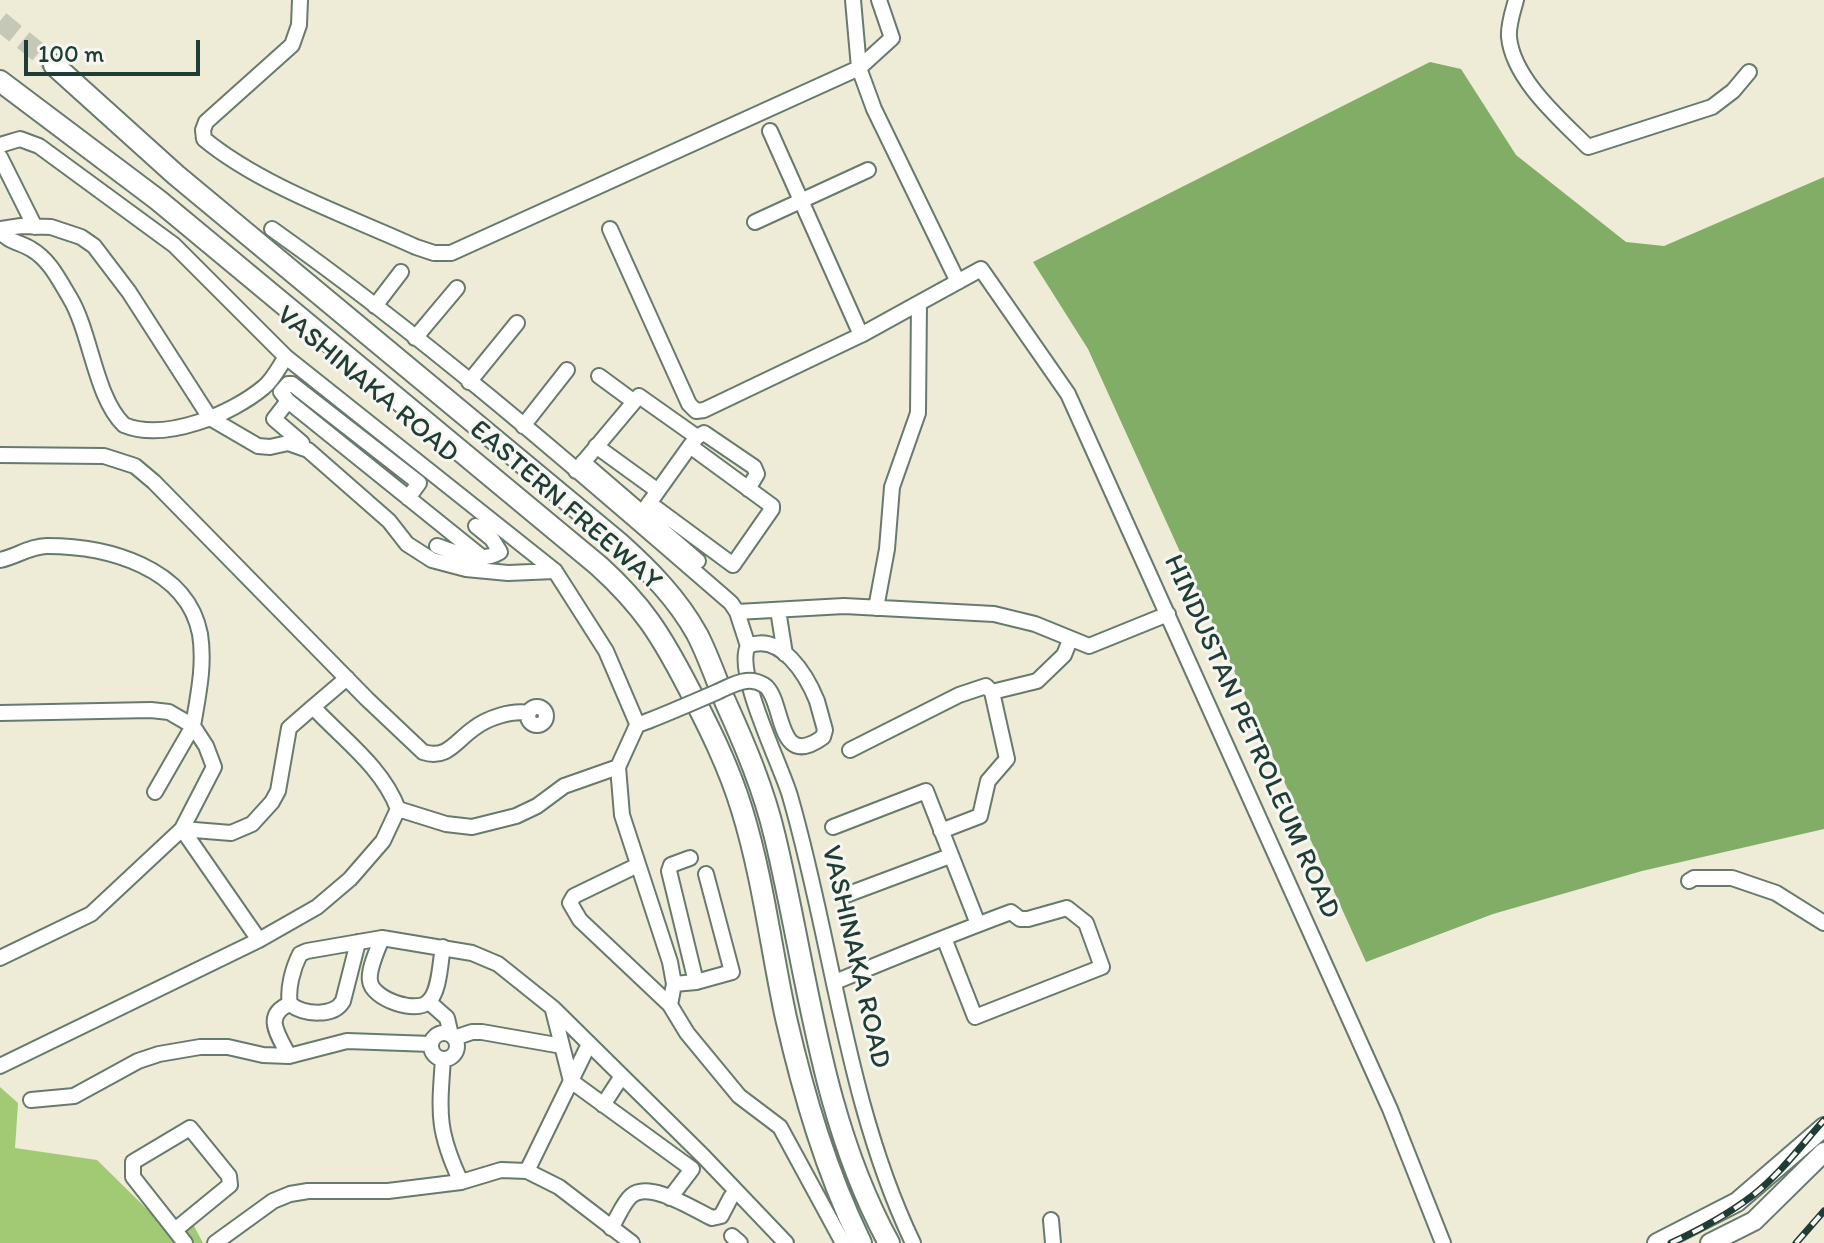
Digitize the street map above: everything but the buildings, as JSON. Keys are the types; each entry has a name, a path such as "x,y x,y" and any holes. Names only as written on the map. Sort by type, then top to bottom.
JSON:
{"highway":[{"name":"EASTERN FREEWAY","path":"54,65 176,175 619,543 678,604 697,635 753,765 766,803 810,1014 837,1118 863,1191 889,1243"},
{"name":"EASTERN FREEWAY","path":"0,81 158,200 599,566 653,622 715,738 742,810 786,1019 810,1112 840,1201 861,1243"}],"main road":[{"path":"1657,1243 1737,1202 1824,1127"},
{"path":"1710,1243 1754,1221 1824,1152"}],"street":[{"path":"300,0 299,25 292,45 206,122 204,139 223,154 268,179 434,253 451,253 471,246 620,175 859,68 892,38 879,0"},
{"path":"610,229 689,404 696,411 704,410 861,335 958,282 874,109 859,68 853,0"},
{"path":"1516,0 1508,33 1527,81 1541,101 1588,147 1712,107 1733,91 1749,72"},
{"path":"770,131 861,335"},
{"name":"VASHINAKA ROAD","path":"0,145 20,139 39,146 174,245 286,357 426,468 485,527 555,571 606,651 643,722"},
{"path":"0,157 35,227"},
{"path":"755,222 868,170"},
{"path":"0,230 51,227 81,237 94,246 129,292 210,418 258,446 288,443 308,450 389,521 407,544 432,560 466,569 508,573 555,571"},
{"path":"272,229 378,302 523,426 580,466 731,603 737,612 876,608 994,614 1035,624 1089,646 1168,614"},
{"path":"0,230 6,238 31,249 48,263 73,303 98,379 120,422 131,428 160,429 210,418 237,407 270,379 286,357"},
{"name":"HINDUSTAN PETROLEUM ROAD","path":"958,282 981,269 1068,394 1390,1109 1443,1243"},
{"path":"378,302 401,272"},
{"path":"417,335 457,288"},
{"path":"876,608 887,549 892,487 918,413 919,303"},
{"path":"469,382 517,323"},
{"path":"523,426 567,370"},
{"path":"599,376 633,401"},
{"path":"270,379 285,396 338,441 483,558"},
{"path":"335,470 275,421 288,384 416,480 419,485 408,498"},
{"path":"639,396 772,506 771,512 733,565 650,502 580,466 639,396"},
{"path":"332,416 342,402"},
{"path":"650,502 693,441 704,433 754,467 757,474 748,489"},
{"path":"322,460 338,441"},
{"path":"596,446 650,502 698,561"},
{"path":"0,455 104,456 135,466 423,752 431,755 451,750 473,728 485,722 516,712 529,713"},
{"path":"416,480 426,468"},
{"path":"437,546 473,558 500,552 485,527"},
{"path":"0,560 44,546 136,560 162,577 186,599 199,633 202,670 193,726 155,792"},
{"path":"778,610 785,654"},
{"name":"VASHINAKA ROAD","path":"737,612 748,646 744,660 753,697 790,794 870,1134 892,1201 913,1243"},
{"path":"992,692 1037,681 1064,655 1070,640"},
{"path":"670,1005 674,984 663,937 622,815 618,767 643,722 732,686 754,681 762,683 774,696 783,732 797,745 807,746 823,737 825,730 817,701 798,666 775,647 757,643 748,646"},
{"path":"182,829 231,833 252,824 278,791 289,728 347,678"},
{"path":"850,750 959,695 986,686 992,692 1007,759 988,781 980,816 941,831"},
{"path":"0,1066 259,940 317,907 350,879 383,841 398,809 390,789 375,769 313,707"},
{"path":"0,713 169,712 193,726 206,746 214,767 182,829 91,914 1,956"},
{"path":"398,809 446,824 472,827 516,816 537,806 564,786 618,767"},
{"path":"833,827 926,791 978,924"},
{"path":"182,829 259,940"},
{"path":"846,895 950,856"},
{"path":"690,858 671,865 669,871 696,982"},
{"path":"638,865 574,896 570,903 580,920 670,1005 687,1033 739,1096 780,1127 843,1243"},
{"path":"674,984 696,982 732,972 706,874"},
{"path":"1689,881 1694,878 1732,878 1776,893 1824,923"},
{"path":"835,982 978,924 1011,912 1020,919 1028,919 1067,908 1086,923 1102,967 975,1017 944,938"},
{"path":"382,938 369,979 375,993 383,999 399,1003 421,1006 429,1002 435,990 443,947"},
{"path":"358,942 343,1001 338,1009 331,1013 320,1012 296,1009 290,1004 288,995 300,954 358,942 382,938 443,947 472,953 498,964 553,1008 786,1243"},
{"path":"429,1002 447,1018 452,1036 456,1050 451,1057 443,1059 432,1052 431,1044 438,1034 452,1036 482,1032 562,1046"},
{"path":"289,1056 273,1020 281,1008 290,1004"},
{"path":"553,1008 571,1081 692,1169"},
{"path":"31,1100 74,1096 138,1061 159,1054 214,1045 263,1055 289,1056 347,1041 431,1044"},
{"path":"527,1171 589,1044"},
{"path":"443,1059 440,1122 445,1147 461,1182"},
{"path":"603,1105 622,1076"},
{"path":"175,1230 230,1185 229,1176 190,1128 133,1162 131,1167 133,1177 185,1243"},
{"path":"670,1198 703,1156"},
{"path":"215,1243 273,1201 290,1194 308,1191 388,1191 461,1182 501,1170 527,1171 559,1187 632,1243"},
{"path":"611,1228 630,1196 652,1190 712,1218 721,1216 731,1197"},
{"path":"1051,1220 1053,1243"}],"green space":[{"path":"1430,62 1461,69 1516,155 1626,242 1664,246 1824,177 1824,829 1642,871 1493,914 1366,962 1088,349 1033,262"},
{"path":"0,1087 18,1103 15,1148 97,1160 151,1213 194,1226 203,1243 0,1243"}],"tunnel":[{"path":"0,21 54,65"}],"railway":[{"path":"1671,1243 1733,1210 1762,1188 1824,1120"},
{"path":"1796,1243 1824,1211"}]}
